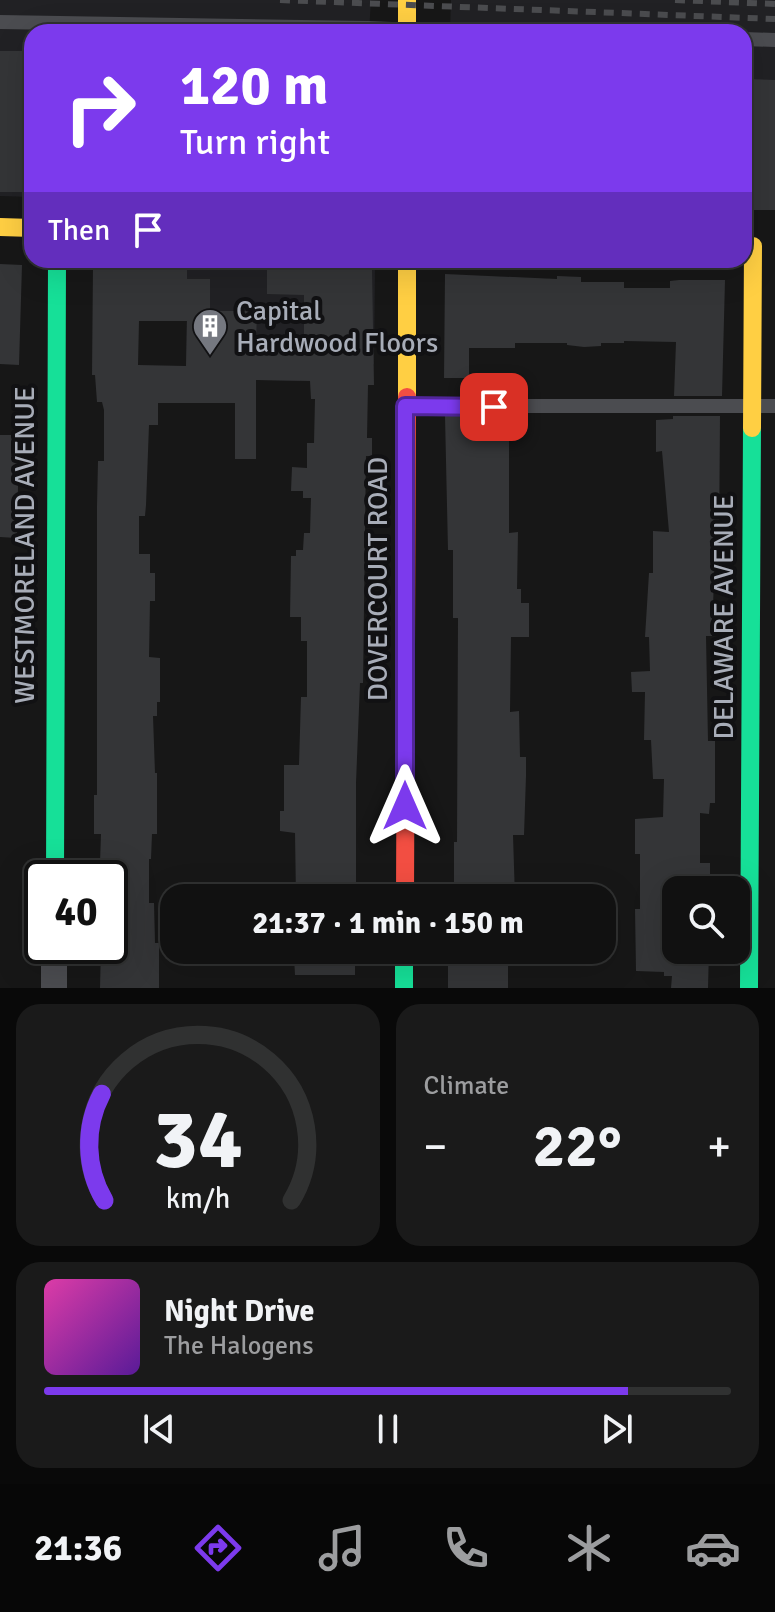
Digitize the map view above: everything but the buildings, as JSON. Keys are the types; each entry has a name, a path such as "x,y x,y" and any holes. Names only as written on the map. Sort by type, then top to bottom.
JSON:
{"street":[{"path":"407,0 407,24"},
{"path":"0,227 24,228"},
{"path":"752,246 775,246"},
{"name":"WESTMORELAND AVENUE","path":"55,860 57,268"},
{"name":"DOVERCOURT ROAD","path":"405,884 407,268"},
{"name":"DELAWARE AVENUE","path":"749,988 753,407 750,268"},
{"path":"54,964 54,988"},
{"path":"404,964 404,988"}],"lane":[{"path":"0,22 122,24"},
{"path":"752,39 775,40"},
{"path":"405,406 775,406"}],"shaded area":[{"path":"0,0 371,0 370,24 24,24 24,197 0,196"},
{"path":"451,0 775,0 775,210 752,210 752,24 450,24"},
{"path":"187,268 375,270 374,364 301,362 300,381 256,380 256,403 186,403"}],"railway":[{"path":"280,0 775,19"},
{"path":"675,0 775,4"}],"traffic: fast":[{"path":"55,860 57,268"},
{"path":"749,988 752,428"},
{"path":"404,964 404,988"}],"traffic: slow":[{"path":"407,0 407,24"},
{"path":"0,227 24,228"},
{"path":"752,428 753,246"},
{"path":"407,268 407,397"}],"traffic: jam":[{"path":"405,884 407,397"}],"place":[{"name":"Capital Hardwood Floors","path":"210,357"}],"route":[{"path":"405,806 405,406 494,407"}]}
